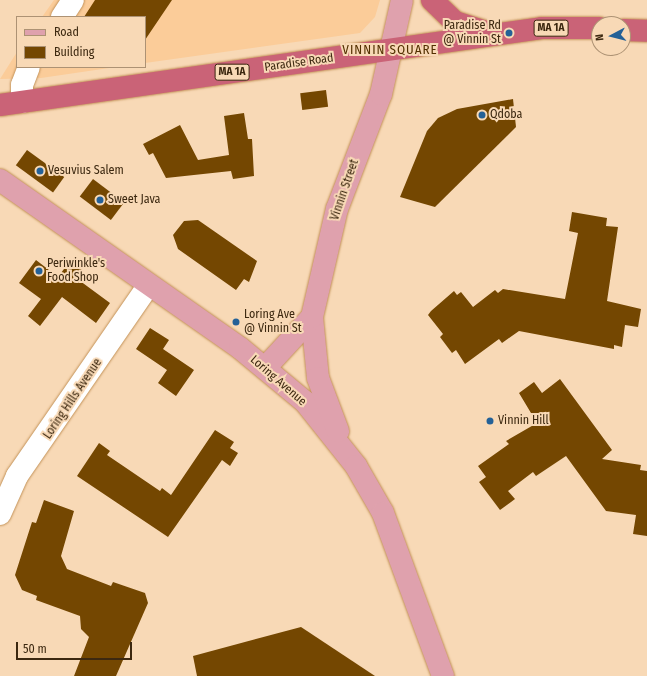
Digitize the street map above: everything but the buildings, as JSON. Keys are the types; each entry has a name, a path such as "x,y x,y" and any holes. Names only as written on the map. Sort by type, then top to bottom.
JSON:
{"highway":[{"path":"432,0 455,22 469,29 503,34"},
{"name":"Paradise Road","path":"0,104 391,51 542,28 591,28"},
{"path":"631,30 647,31"}],"main road":[{"name":"Vinnin Street","path":"266,367 312,317 337,209 381,94 402,0"},
{"name":"Loring Avenue","path":"0,180 266,367 305,402 356,466 395,540 442,676"},
{"path":"312,317 323,397 356,466"}],"street":[{"path":"63,16 73,0"},
{"path":"22,102 22,85 29,68"},
{"name":"Loring Hills Avenue","path":"0,514 17,476 149,285"}],"shaded area":[{"path":"54,0 380,0 375,17 360,33 146,63 146,16 43,16"},
{"path":"16,54 16,68 109,68 41,78 0,79"}],"place":[{"name":"Paradise Rd @ Vinnin St","path":"509,33"},
{"name":"Qdoba","path":"482,115"},
{"name":"Vesuvius Salem","path":"40,171"},
{"name":"Sweet Java","path":"100,200"},
{"name":"Periwinkle's Food Shop","path":"39,271"},
{"name":"Loring Ave @ Vinnin St","path":"236,322"},
{"name":"Vinnin Hill","path":"490,421"}],"district":[{"name":"VINNIN SQUARE","path":"390,50"}]}
